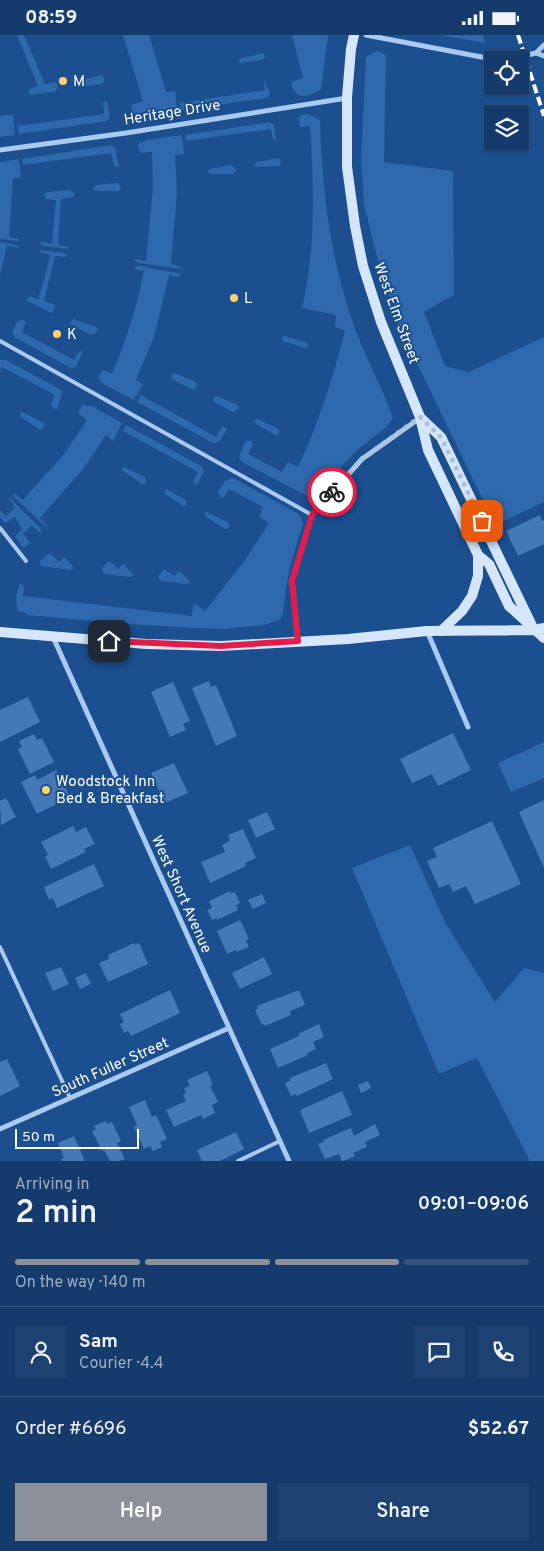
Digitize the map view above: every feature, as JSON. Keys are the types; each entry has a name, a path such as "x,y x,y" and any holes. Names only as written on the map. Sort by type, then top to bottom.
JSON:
{"street":[{"name":"West Elm Street","path":"354,35 351,49 348,97 347,167 354,226 363,266 380,322 420,417 428,450 478,555 489,564 509,606 539,629"},
{"path":"366,35 484,57"},
{"path":"529,55 536,53 544,45"},
{"path":"536,53 544,56"},
{"name":"Heritage Drive","path":"0,150 126,133 348,97"},
{"name":"West Elm Street","path":"420,417 441,437 539,629"},
{"path":"298,641 292,581 312,515 362,459 420,417"},
{"name":"West Elm Street","path":"441,631 462,611 472,596 478,575 478,555"},
{"path":"0,632 146,644 221,646 348,639 427,631 539,629 544,638"},
{"path":"427,631 468,727"},
{"name":"West Short Avenue","path":"53,637 289,1161"},
{"name":"South Fuller Street","path":"0,1129 229,1028"}],"lane":[{"path":"0,341 312,515"},
{"path":"0,528 26,561"},
{"path":"0,947 70,1099"},
{"path":"238,1161 280,1141"}],"shaded area":[{"path":"17,35 24,35 45,84 56,82 58,87 56,91 31,95 28,93 30,89 38,86"},
{"path":"123,35 149,35 166,92 175,91 177,110 140,116 133,115 131,105 143,101"},
{"path":"292,35 328,35 321,89 312,94 299,95 293,88 291,82 303,78"},
{"path":"440,35 483,35 485,43"},
{"path":"377,51 386,55 384,162 453,171 454,295 424,312 445,366 469,372 544,337 544,502 495,525 398,324 375,249 364,204 361,159 366,57"},
{"path":"263,53 265,57 262,60 241,63 238,61 242,58"},
{"path":"102,75 105,80 102,84 80,87 77,85 79,81"},
{"path":"264,80 270,93 266,98 181,110 180,103 265,90"},
{"path":"107,101 110,117 107,121 19,134 18,126 104,114 103,102"},
{"path":"308,114 320,120 323,175 330,229 334,255 348,308 357,334 393,418 386,427 355,452 321,493 311,498 242,462 239,457 245,442 251,440 253,444 248,454 282,472 288,462 298,467 313,434 325,400 345,331 335,327 336,315 302,308 310,263 313,195 310,126 300,127 299,118 301,115"},
{"path":"13,115 15,135 0,137 0,116"},
{"path":"270,122 274,125 276,141 273,139 271,129 186,141 185,135"},
{"path":"182,135 184,154 175,155 177,193 171,264 182,269 139,263 134,261 135,259 146,261 153,187 152,152 141,153 138,144 140,141 141,143 146,140"},
{"path":"111,145 115,148 119,167 114,166 111,153 23,165 22,159"},
{"path":"278,158 281,161 280,166 256,167 254,164 257,162"},
{"path":"19,159 21,178 13,178 9,237 21,241 0,239 0,162"},
{"path":"231,165 236,170 233,174 210,174 208,172 210,169"},
{"path":"118,183 121,187 119,191 95,191 93,189 96,185"},
{"path":"69,190 74,193 74,197 61,199 58,245 68,247 69,249 44,246 40,244 42,242 52,244 56,200 46,199 44,194 47,192"},
{"path":"0,242 20,246 18,248 7,245 0,275"},
{"path":"39,250 68,255 65,257 55,256 44,301 55,305 51,313 26,300 30,296 38,299 45,277 50,255"},
{"path":"139,266 181,274 179,277 169,275 154,337 136,380 143,384 134,400 103,384 98,378 103,370 112,374 122,349 144,271 134,267"},
{"path":"74,319 96,327 98,329 96,333 91,335 71,324 70,322"},
{"path":"20,320 26,322 22,332 74,360 79,352 83,351 76,367 71,368 16,338 12,333 17,322"},
{"path":"285,336 307,343 308,347 305,348 283,341 282,338"},
{"path":"0,360 6,360 61,390 62,394 57,409 53,408 51,404 55,395 2,367 0,370"},
{"path":"175,373 196,382 195,389 172,379 171,375"},
{"path":"141,395 216,437 223,426 227,429 219,442 213,443 137,402"},
{"path":"216,396 238,405 239,408 233,412 214,402 213,398"},
{"path":"83,404 92,406 122,423 113,441 106,435 83,469 40,518 47,528 13,494 23,500 64,454 87,420 78,413"},
{"path":"22,412 44,423 44,428 40,430 21,417"},
{"path":"257,419 279,429 279,434 275,435 256,424 254,421"},
{"path":"126,425 201,466 204,471 197,485 193,482 198,472 123,431"},
{"path":"124,467 145,477 145,484 142,484 123,471"},
{"path":"233,478 301,517 303,525 290,568 280,620 264,625 221,629 126,624 28,615 18,611 16,605 17,594 20,584 22,584 24,586 23,596 192,616 195,604 205,611 245,560 269,523 259,517 263,507 229,489 224,497 221,498 218,492 225,481"},
{"path":"166,489 186,500 187,505 183,506 164,493"},
{"path":"9,497 40,528 42,533 32,525 23,534 30,543 24,548 15,537 22,529 15,517 5,523 0,517 0,510 6,516 15,508"},
{"path":"207,512 229,523 229,528 225,529 206,517 205,513"},
{"path":"50,553 59,562 64,557 73,566 73,569 41,566 40,561"},
{"path":"110,561 118,569 123,564 133,576 104,574 102,569"},
{"path":"164,569 174,576 179,571 189,580 189,583 161,581 158,577"},
{"path":"544,742 544,778 511,792 498,763"},
{"path":"410,845 446,924 495,1002 524,968 544,973 544,1161 530,1161 477,1058 439,1074 352,868"}],"building":[{"path":"540,515 542,521 544,520 544,544 518,556 506,531"},
{"path":"209,681 211,687 216,685 237,736 216,746 192,688"},
{"path":"173,682 190,721 183,724 186,730 170,737 151,692"},
{"path":"28,697 40,722 0,742 0,710"},
{"path":"453,733 471,770 438,786 432,774 412,783 400,759"},
{"path":"34,734 37,740 42,738 54,762 30,774 18,749 22,747 19,741"},
{"path":"174,763 188,793 165,803 151,773"},
{"name":"Woodstock Inn Bed & Breakfast","path":"56,770 70,797 37,814 21,782 35,775 37,780"},
{"path":"6,798 16,817 1,825 0,801"},
{"path":"544,800 544,868 519,812"},
{"path":"267,812 275,829 256,838 248,820"},
{"path":"492,821 521,884 475,904 466,886 453,892 449,884 439,888 427,861 437,857 433,848"},
{"path":"73,826 76,832 86,827 95,844 84,849 86,852 51,869 45,856 48,855 41,842"},
{"path":"243,829 256,858 245,863 246,866 210,883 201,862 225,852 222,845 230,841 228,835"},
{"path":"94,864 104,886 57,908 53,898 49,900 44,887"},
{"path":"230,891 231,893 235,892 240,903 236,905 238,910 217,920 217,918 212,920 207,910 212,908 209,901"},
{"path":"262,894 266,903 253,909 248,900"},
{"path":"240,920 249,939 246,940 249,947 227,954 217,931"},
{"path":"134,943 135,945 139,943 148,964 108,982 99,963 109,959 108,955"},
{"path":"264,957 272,974 240,989 232,973"},
{"path":"61,967 69,984 53,991 45,973"},
{"path":"86,973 91,984 80,989 75,978"},
{"path":"170,990 180,1013 131,1036 128,1031 124,1033 120,1024 124,1022 120,1014"},
{"path":"299,990 305,1005 290,1011 291,1015 265,1026 264,1024 262,1025 255,1010 258,1008 257,1006"},
{"path":"319,1024 324,1037 313,1042 316,1049 307,1053 308,1055 278,1068 270,1049 299,1036 298,1034"},
{"path":"7,1059 20,1086 0,1096 0,1062"},
{"path":"326,1063 333,1079 297,1096 296,1094 291,1096 285,1083 290,1081 290,1078"},
{"path":"207,1071 213,1085 210,1086 218,1102 212,1105 215,1113 203,1119 201,1115 174,1127 166,1110 186,1101 183,1095 186,1093 184,1088 190,1086 187,1080"},
{"path":"368,1081 371,1088 361,1093 358,1085"},
{"path":"342,1091 352,1115 309,1133 300,1110"},
{"path":"145,1100 152,1117 156,1115 167,1139 160,1142 162,1147 153,1151 150,1146 144,1149 134,1127 137,1125 129,1107"},
{"path":"106,1121 107,1124 112,1122 121,1141 117,1143 125,1159 110,1161 104,1150 102,1151 92,1131 96,1130 94,1126"},
{"path":"375,1124 380,1135 365,1142 367,1147 353,1153 355,1156 344,1161 342,1161 339,1154 325,1159 318,1144 324,1142 323,1140 351,1128 354,1136"},
{"path":"236,1132 244,1149 220,1161 202,1161 197,1150"},
{"path":"74,1136 85,1161 62,1161 61,1159 64,1158 58,1143"}],"railway":[{"path":"518,35 544,116"}],"way so far":[{"path":"332,492 362,459 420,417 441,437 482,521"}],"place":[{"name":"M","path":"63,81"},
{"name":"L","path":"234,298"},
{"name":"K","path":"57,334"},
{"name":"Woodstock Inn Bed & Breakfast","path":"46,790"}],"route":[{"path":"109,641 221,646 298,641 292,581 312,515 332,492"}]}
